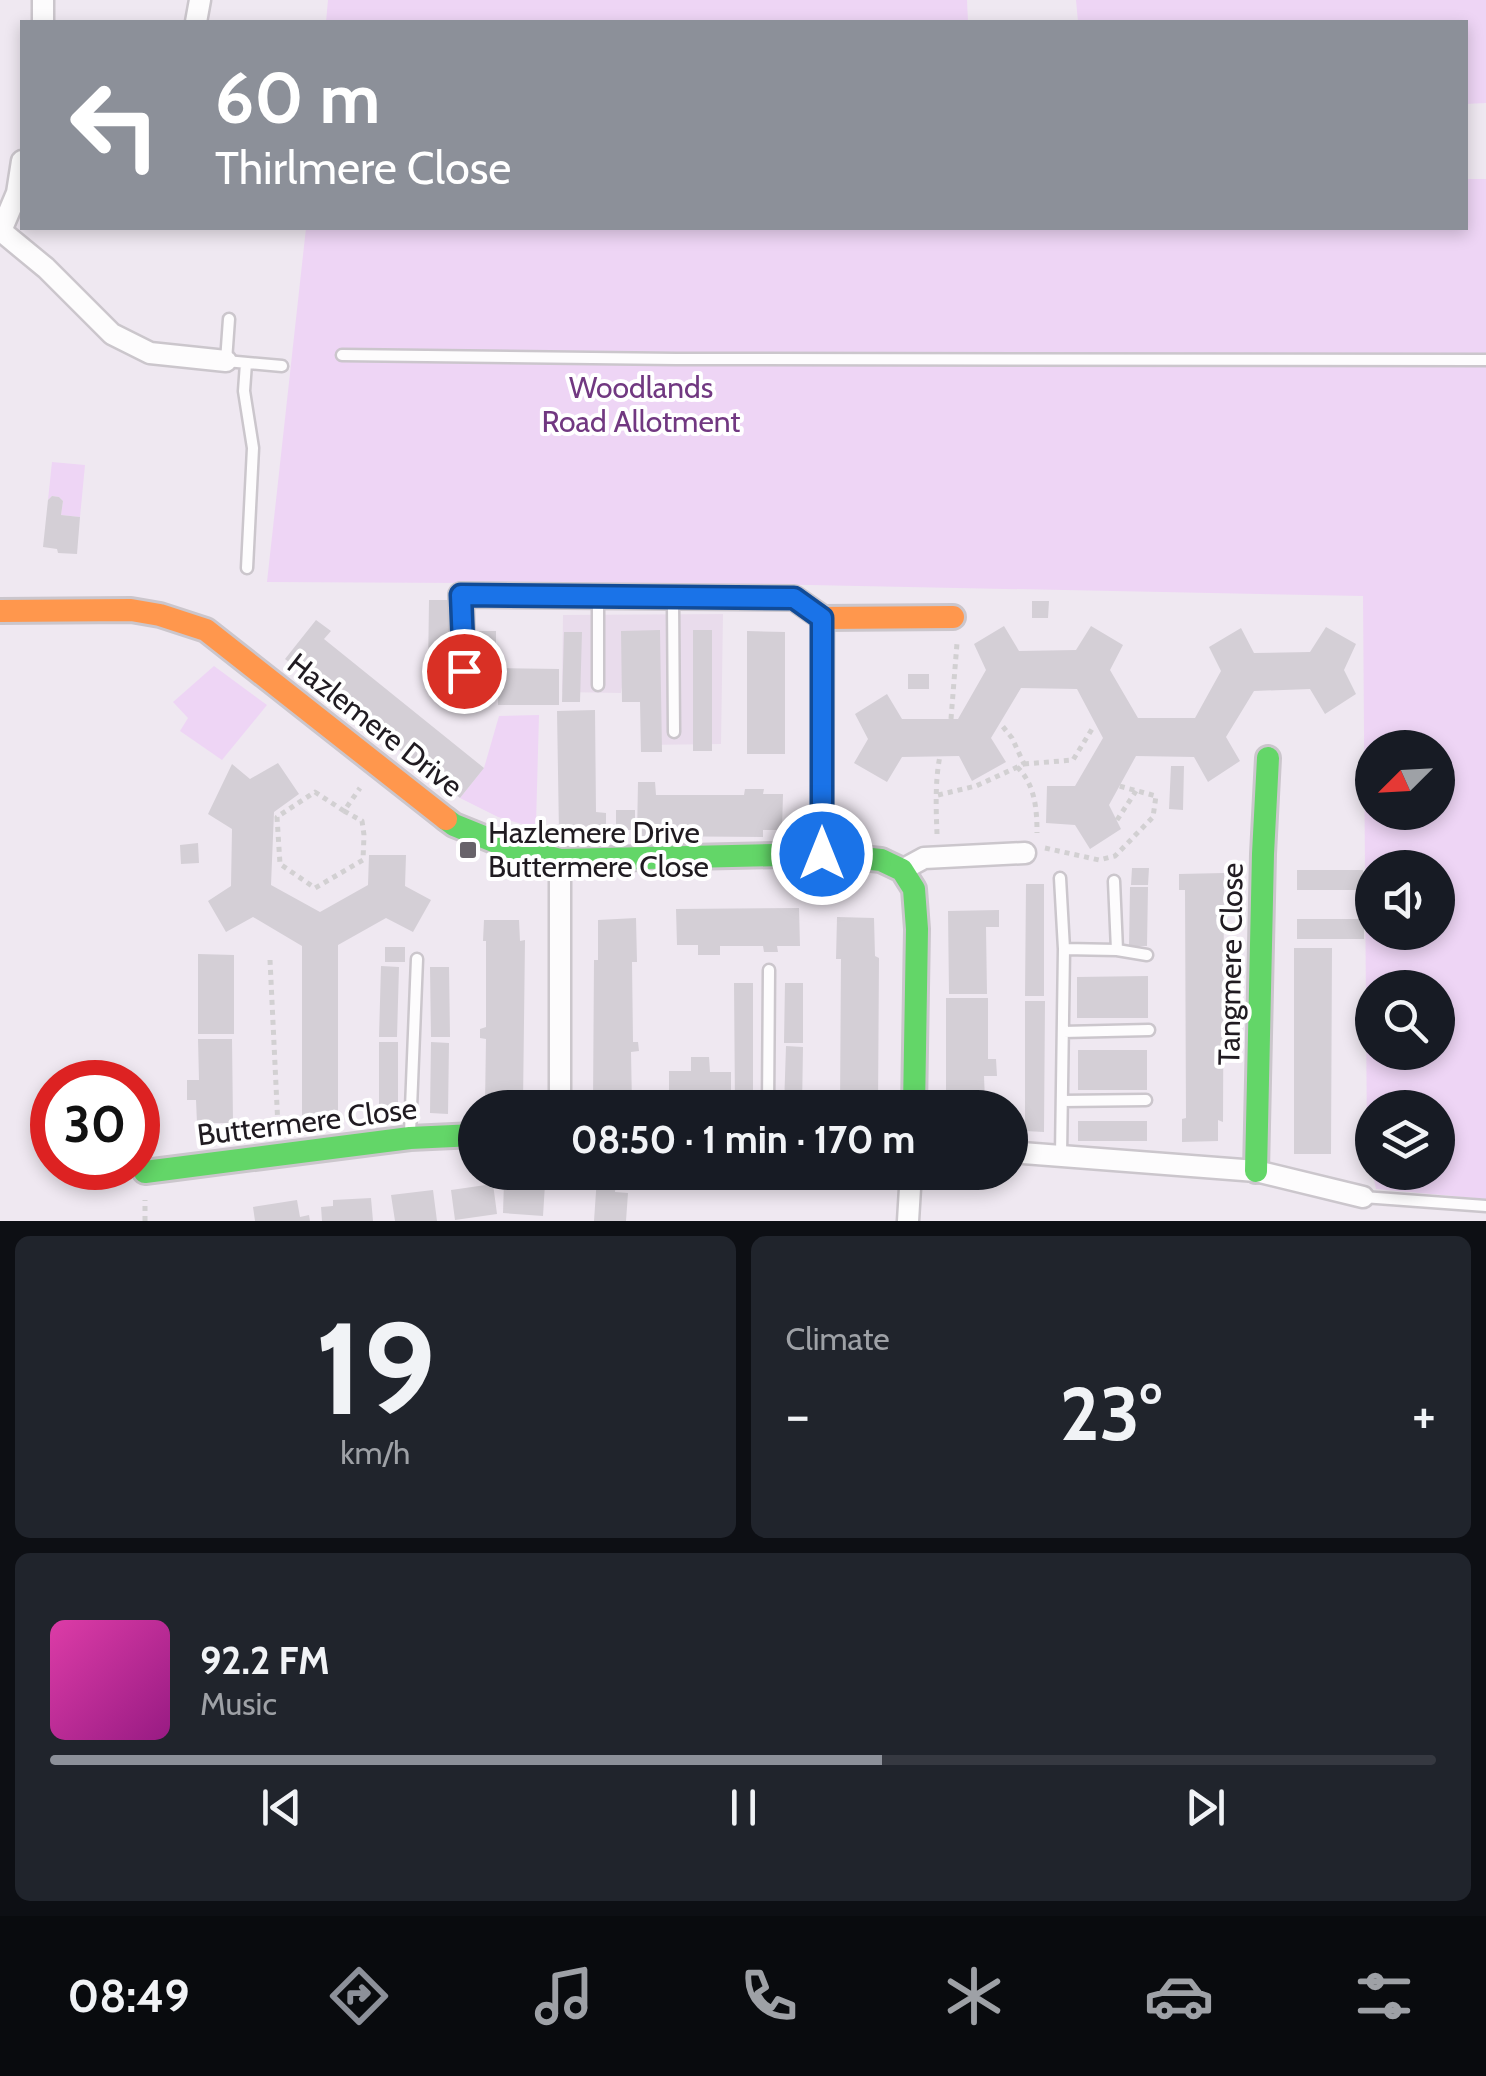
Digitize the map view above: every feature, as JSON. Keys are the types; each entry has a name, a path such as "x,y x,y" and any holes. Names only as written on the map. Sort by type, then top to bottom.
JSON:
{"street":[{"path":"20,177 18,192 1,232 46,268 112,334 150,353 236,362"},
{"path":"464,671 461,595 794,598 822,618 955,626"},
{"name":"Hazlemere Drive","path":"0,611 138,611 206,630 454,825 506,846 560,860 822,854 881,860 902,870"},
{"path":"822,618 822,854"},
{"name":"Tangmere Close","path":"1256,1171 1268,758"},
{"path":"914,1090 917,928 914,889 902,870 913,862 938,856 1025,853"},
{"path":"560,860 560,1090"},
{"name":"Buttermere Close","path":"160,1170 410,1138 458,1136"},
{"path":"1028,1153 1256,1171 1363,1196"},
{"path":"908,1221 910,1190"}],"lane":[{"path":"229,319 253,448 247,568"},
{"path":"342,355 1486,360"},
{"path":"236,362 282,366"},
{"path":"598,595 598,685"},
{"path":"673,596 674,732"},
{"path":"1060,878 1064,949 1061,1155"},
{"path":"1114,881 1117,950"},
{"path":"1064,949 1146,955"},
{"path":"410,1138 417,959"},
{"path":"768,1090 769,970"},
{"path":"1063,1032 1149,1030"},
{"path":"1062,1100 1146,1100"},
{"path":"1363,1196 1486,1206"}],"path":[{"path":"951,720 955,626"},
{"path":"1000,723 1012,738 1032,787 1037,847 1071,852 1090,860 1114,856 1153,816 1156,796 1119,786"},
{"path":"938,795 976,786 1021,765 1073,760 1092,730"},
{"path":"938,856 935,770 940,756"},
{"path":"344,811 375,764"},
{"path":"1116,820 1136,791"},
{"path":"315,792 344,811 362,821 362,860 316,888 280,864 277,817 315,792"},
{"path":"270,960 279,1155"}],"shaded area":[{"path":"723,614 721,744 643,745 642,686 622,686 621,693 562,692 563,615"}],"green space":[{"path":"328,0 967,0 968,20 326,20"},
{"path":"1076,0 1486,0 1486,103 1468,104 1468,20 1078,20"},
{"name":"Woodlands Road Allotment","path":"1468,179 1486,179 1486,1199 1387,1190 1455,1190 1455,1090 1367,1090 1366,1070 1455,1070 1455,970 1366,970 1366,950 1455,950 1455,850 1365,850 1365,830 1455,830 1455,730 1364,730 1363,596 810,585 267,582 306,230 1468,230"},
{"path":"52,462 85,465 80,517 61,515 63,501 59,497 48,500"},
{"path":"214,666 267,705 222,760 180,731 188,718 173,702"},
{"path":"539,715 536,824 532,827 498,817 460,798 484,768 499,716"}],"building":[{"path":"52,496 63,501 61,515 80,517 77,554 43,547 48,500"},
{"path":"429,600 448,600 448,671 428,671"},
{"path":"1032,601 1049,601 1048,618 1032,618"},
{"path":"316,620 331,631 324,639 484,768 460,798 285,659"},
{"path":"1004,626 1019,651 1076,650 1091,626 1123,645 1110,670 1138,718 1195,718 1221,671 1209,647 1241,628 1254,653 1310,652 1326,627 1356,644 1344,670 1356,694 1325,714 1310,689 1254,691 1226,737 1240,761 1208,782 1194,757 1136,756 1109,805 1121,829 1090,849 1075,825 1046,823 1047,786 1075,786 1103,738 1077,689 1021,688 991,738 1006,762 972,781 959,756 902,757 887,782 854,763 868,739 855,714 887,694 902,719 958,719 986,670 974,644"},
{"path":"660,630 662,752 641,752 640,702 622,702 621,631"},
{"path":"693,630 712,630 712,751 693,751"},
{"path":"479,631 496,631 496,690 479,689"},
{"path":"747,631 785,632 785,754 747,754"},
{"path":"564,632 582,632 580,702 562,702"},
{"path":"499,668 559,669 559,705 498,705"},
{"path":"908,674 929,674 929,689 908,689"},
{"path":"595,710 596,812 606,813 606,827 595,827 595,833 559,833 557,711"},
{"path":"278,763 299,794 274,812 271,885 320,912 368,885 369,855 406,855 405,886 431,900 413,932 386,918 338,945 338,1115 302,1117 302,946 253,917 226,932 208,901 231,886 232,829 208,814 232,764 250,779"},
{"path":"1171,766 1184,766 1183,810 1169,809"},
{"path":"638,782 655,782 656,795 744,795 745,789 783,794 782,830 763,830 763,837 637,836"},
{"path":"616,810 635,810 635,830 616,830"},
{"path":"198,843 199,863 181,864 180,845"},
{"path":"1132,868 1149,868 1148,885 1131,885"},
{"path":"1297,870 1355,870 1355,890 1297,890"},
{"path":"1224,873 1223,1122 1218,1120 1218,1141 1182,1142 1182,1119 1186,1118 1185,890 1179,890 1179,874"},
{"path":"1026,884 1044,884 1044,996 1025,996"},
{"path":"1130,887 1148,887 1147,946 1129,946"},
{"path":"799,908 800,946 777,946 778,952 764,952 763,946 720,946 720,955 698,955 698,945 677,945 676,909"},
{"path":"999,910 999,927 986,927 987,994 949,994 948,911"},
{"path":"837,917 874,918 875,956 879,958 878,1090 840,1090 841,959 836,959"},
{"path":"636,918 633,1042 638,1042 639,1051 631,1052 632,1090 593,1090 598,920"},
{"path":"1297,919 1355,919 1355,939 1297,939"},
{"path":"484,920 519,920 520,941 525,940 523,1090 485,1090 486,1039 480,1038 480,1029 486,1027"},
{"path":"385,947 405,947 405,962 385,962"},
{"path":"1294,948 1332,948 1331,1154 1294,1154"},
{"path":"198,954 234,955 234,1034 198,1034"},
{"path":"381,966 399,967 397,1037 379,1037"},
{"path":"430,967 449,967 450,1037 431,1037"},
{"path":"1148,976 1148,1018 1077,1018 1077,977"},
{"path":"734,983 753,983 753,1090 735,1090"},
{"path":"785,983 803,983 803,1043 784,1043"},
{"path":"946,998 988,998 988,1059 996,1059 997,1076 984,1076 985,1090 946,1090"},
{"path":"1025,1001 1045,1001 1044,1132 1028,1131"},
{"path":"198,1039 232,1039 233,1123 197,1123 196,1100 187,1100 187,1080 199,1080"},
{"path":"379,1042 398,1042 398,1113 379,1113"},
{"path":"431,1042 449,1043 448,1114 430,1113"},
{"path":"786,1046 803,1047 802,1090 785,1090"},
{"path":"1078,1050 1147,1050 1147,1090 1078,1090"},
{"path":"691,1057 709,1057 710,1072 731,1072 731,1090 669,1090 669,1071 691,1071"},
{"path":"1078,1121 1147,1121 1147,1141 1078,1141"},
{"path":"433,1190 437,1221 395,1221 391,1195"},
{"path":"451,1190 494,1190 497,1214 455,1220"},
{"path":"504,1190 545,1190 543,1216 503,1213"},
{"path":"596,1190 628,1193 626,1221 594,1221"},
{"path":"371,1198 373,1221 322,1221 321,1207 333,1206 333,1200"},
{"path":"297,1200 300,1217 309,1215 310,1221 255,1221 253,1207"}],"traffic: fast":[{"path":"1256,1171 1268,758"},
{"path":"446,819 506,846 560,860 822,854 881,860 902,870 914,889 917,929 914,1090"},
{"path":"160,1170 410,1138 458,1136"}],"traffic: slow":[{"path":"463,671 461,595 794,598 823,618 953,617"},
{"path":"0,611 131,610 206,630 446,819"}],"place":[{"name":"Hazlemere Drive Buttermere Close","path":"468,850"}],"route":[{"path":"464,671 461,595 794,598 822,618 822,854"}]}
